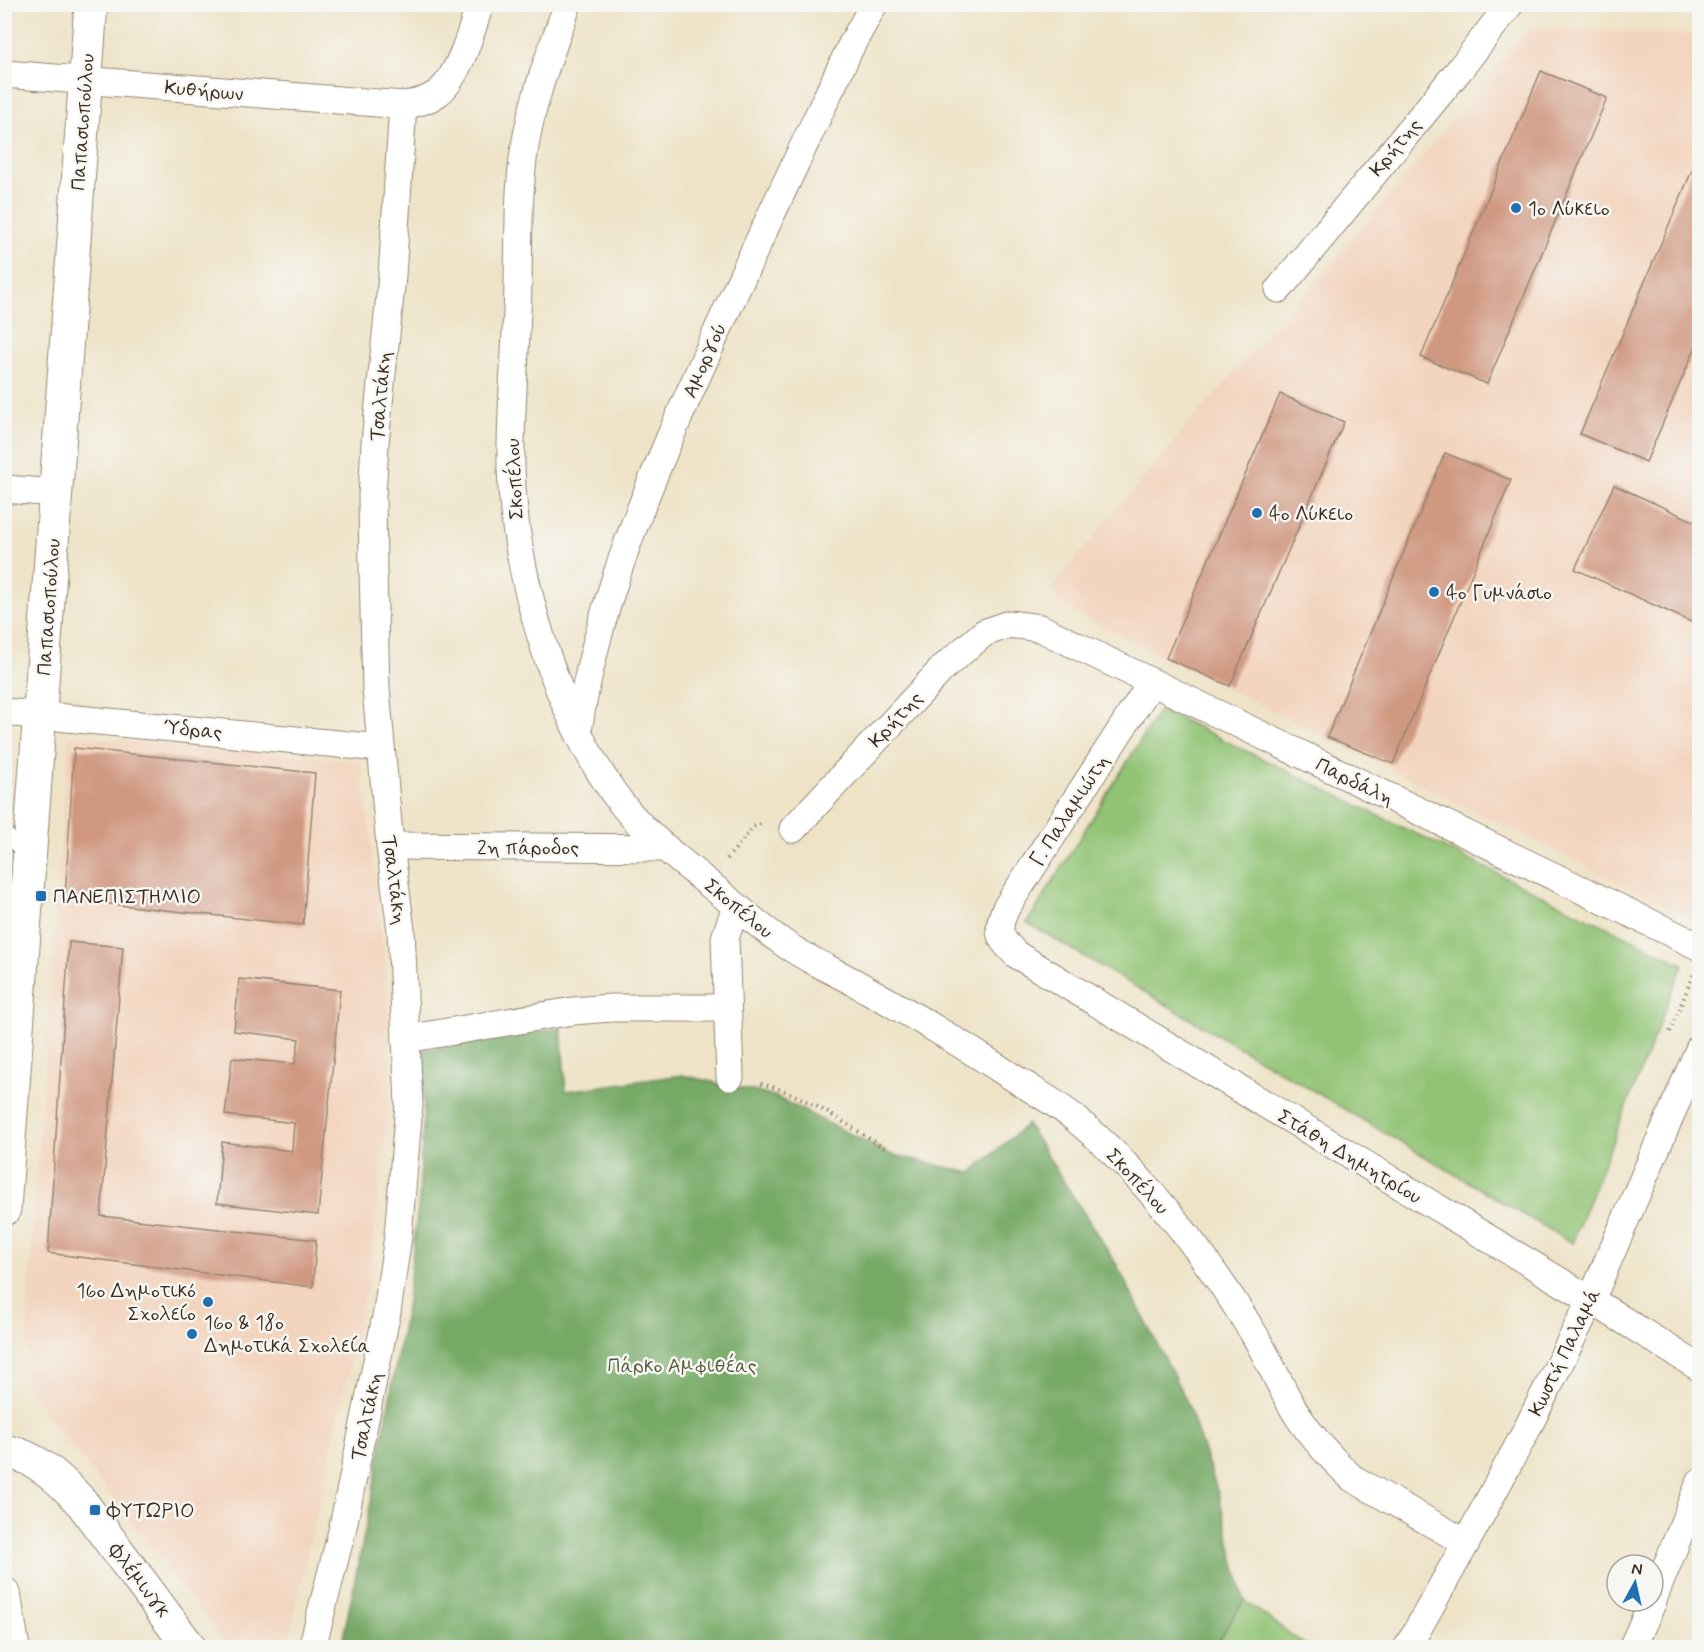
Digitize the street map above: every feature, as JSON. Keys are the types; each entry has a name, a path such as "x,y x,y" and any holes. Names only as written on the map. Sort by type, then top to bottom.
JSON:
{"main road":[{"name":"Παπασιοπούλου","path":"4,1209 91,4"},
{"name":"Φλέμινγκ","path":"4,1451 14,1453 37,1464 65,1485 82,1503 190,1647"},
{"path":"4,1594 13,1647"}],"street":[{"path":"403,105 428,99 446,85 458,62 480,4"},
{"name":"Σκοπέλου","path":"568,4 534,103 524,154 511,411 512,473 517,531 529,591 552,669 578,731 615,795 639,824 666,848 782,942 996,1066 1075,1118 1120,1159 1172,1218 1221,1281 1257,1340 1292,1407 1308,1431 1338,1465 1352,1478 1466,1544"},
{"name":"Αμοργού","path":"578,731 590,664 608,599 665,446 852,44 874,4"},
{"name":"Κρήτης","path":"1279,289 1460,69 1510,4"},
{"name":"Κυθήρων","path":"4,74 403,105"},
{"name":"Τσαλτάκη","path":"312,1647 342,1531 387,1312 398,1236 409,1105 401,930 380,748 372,496 375,442 392,276 403,105"},
{"path":"4,489 57,493"},
{"name":"Κρήτης","path":"793,829 944,667 984,633 1009,624"},
{"name":"Παρδάλη","path":"1009,624 1040,628 1700,947"},
{"name":"Γ. Παλαμιώτη","path":"1002,941 999,933 1006,908 1151,683"},
{"name":"Ύδρας","path":"4,712 380,748"},
{"name":"2η πάροδος","path":"390,846 666,848"},
{"path":"730,1077 725,938 736,906"},
{"name":"Στάθη Δημητρίου","path":"1002,941 1017,955 1700,1368"},
{"path":"406,1039 573,1011 726,1008"},
{"name":"Κωστή Παλαμά","path":"1407,1647 1466,1544 1526,1431 1591,1300 1700,1047"},
{"path":"1665,1570 1700,1482"},
{"path":"1632,1647 1647,1613"}],"lane":[{"path":"4,832 30,860"}],"path":[{"path":"707,883 753,827 776,822 793,829"},
{"path":"730,1077 770,1086 816,1106 886,1149"}],"shaded area":[{"path":"1530,28 1699,35 1699,922 1061,605 1052,587 1200,411 1337,258"},
{"name":"16ο & 18ο Δημοτικά Σχολεία","path":"69,736 361,761 381,922 391,1045 391,1088 368,1283 287,1647 228,1647 25,1386 31,1251"}],"green space":[{"path":"1160,709 1683,964 1572,1243 1027,923"},
{"name":"Πάρκο Αμφιθέας","path":"561,1028 566,1091 682,1075 774,1096 890,1154 971,1173 1027,1124 1117,1265 1188,1404 1219,1496 1244,1600 1214,1647 341,1648 372,1497 407,1302 419,1199 424,1105 418,1051"},
{"path":"1244,1600 1308,1647 1214,1648"}],"building":[{"path":"1541,71 1607,98 1487,384 1421,357"},
{"path":"1699,154 1700,337 1646,462 1580,434"},
{"path":"1280,394 1344,422 1230,686 1166,658"},
{"path":"1445,453 1511,480 1393,764 1327,737"},
{"path":"1614,485 1700,524 1700,626 1575,569"},
{"path":"74,748 315,773 303,925 65,899"},
{"path":"69,942 123,947 101,1216 316,1240 313,1287 48,1253"},
{"path":"239,979 340,990 318,1215 217,1203 222,1142 292,1151 294,1123 225,1115 232,1058 295,1064 299,1039 234,1031"}],"place":[{"name":"1ο Λύκειο","path":"1516,208"},
{"name":"4ο Λύκειο","path":"1257,513"},
{"name":"4ο Γυμνάσιο","path":"1434,592"},
{"name":"ΠΑΝΕΠΙΣΤΗΜΙΟ","path":"41,896"},
{"name":"16ο Δημοτικό Σχολείο","path":"208,1302"},
{"name":"16ο & 18ο Δημοτικά Σχολεία","path":"192,1334"},
{"name":"ΦΥΤΩΡΙΟ","path":"95,1510"}]}
